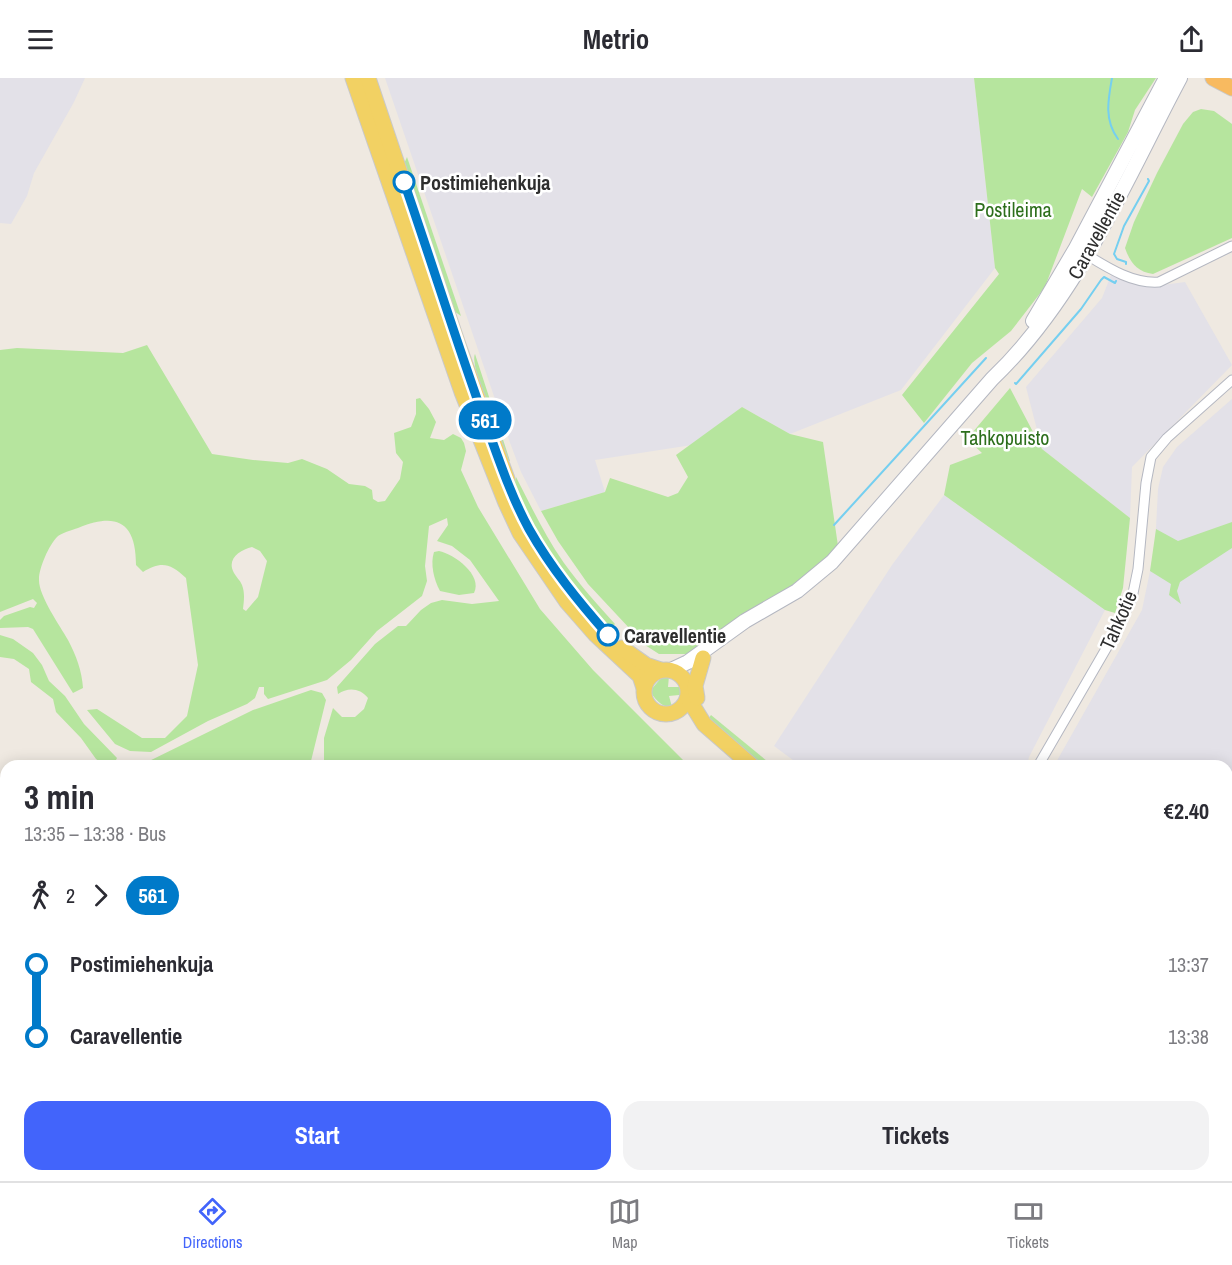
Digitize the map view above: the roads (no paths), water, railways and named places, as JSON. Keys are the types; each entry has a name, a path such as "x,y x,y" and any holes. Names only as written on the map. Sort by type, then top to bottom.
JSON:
{"highway":[{"path":"1213,78 1232,88"}],"main road":[{"path":"353,78 458,382 520,533 567,602 595,634 640,676 646,702 651,709 689,722 734,760"},
{"path":"368,78 459,348 513,497 530,531 574,597 625,651 646,665 680,674 704,724 745,760"},
{"name":"Caravellentie","path":"666,670 688,662 725,634 797,591 832,562 992,379 1010,362 1064,293 1166,78"},
{"name":"Caravellentie","path":"1082,251 1180,78"},
{"name":"Caravellentie","path":"688,692 691,674 725,634"},
{"path":"703,658 695,686 704,724"},
{"path":"644,688 650,677 666,670"},
{"path":"669,715 681,710 688,692"}],"street":[{"path":"1082,251 1125,276 1159,282 1232,246"},
{"name":"Tahkotie","path":"1041,760 1114,635 1132,598 1138,569 1146,483 1151,458 1167,438 1232,380"}],"waterway":[{"path":"1112,78 1108,102 1109,117 1118,139"},
{"path":"1126,264 1117,259 1114,254 1124,226 1149,181 1148,179"},
{"path":"1015,383 1081,309 1101,280 1104,277 1115,283 1116,281"},
{"path":"834,525 986,358"}],"place":[{"name":"Postimiehenkuja","path":"404,182"},
{"name":"Caravellentie","path":"608,635"}],"park label":[{"name":"Postileima","path":"1013,209"},
{"name":"Tahkopuisto","path":"1005,437"}]}
